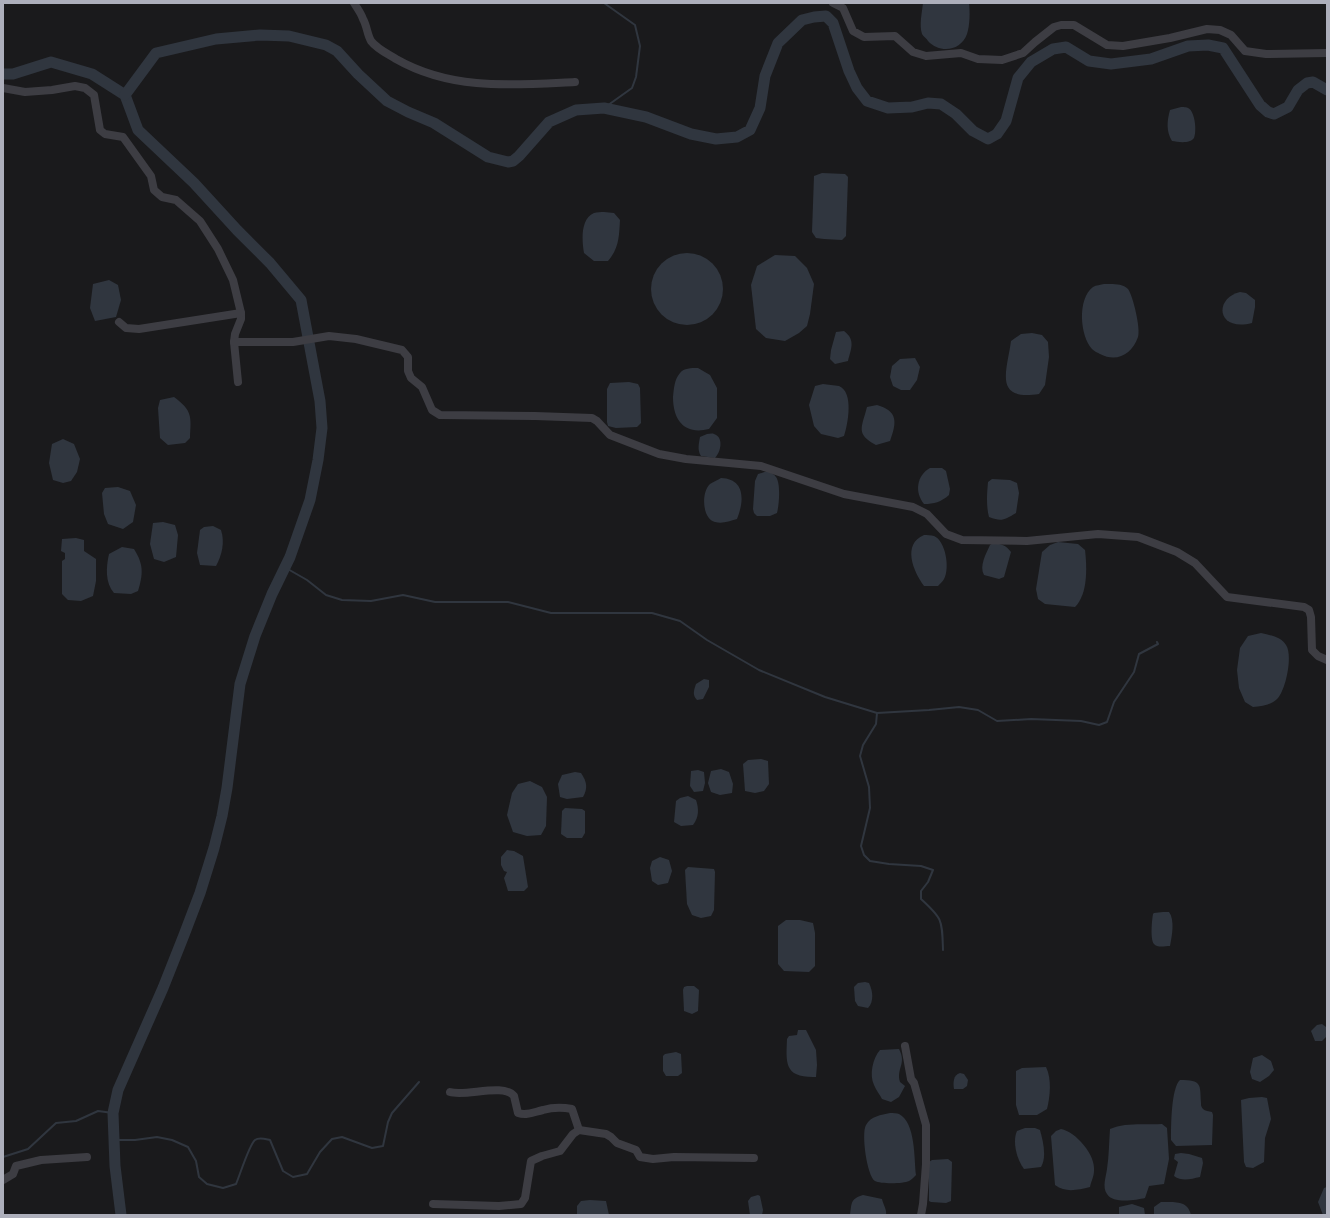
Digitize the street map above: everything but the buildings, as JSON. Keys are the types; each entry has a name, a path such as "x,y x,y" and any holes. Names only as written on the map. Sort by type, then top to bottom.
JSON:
{"street":[{"path":"354,3 364,19 366,31 372,42 382,51 401,62 436,76 476,84 575,82"},
{"path":"833,3 843,8 854,31 864,37 895,36 914,52 926,56 960,53 978,59 1002,60 1023,53 1034,42 1054,27 1061,25 1074,25 1107,45 1123,46 1162,40 1207,29 1220,30 1231,35 1245,51 1266,54 1327,53"},
{"path":"3,88 25,92 52,90 75,86 85,88 94,95 100,130 105,134 123,138 151,176 154,190 162,197 176,200 200,221 218,249 233,280 241,313 241,319 235,334 234,342 238,382"},
{"path":"119,322 126,328 139,329 241,313"},
{"path":"234,342 292,342 329,336 356,339 402,350 408,357 408,371 411,378 422,388 432,410 440,415 592,418 597,421 610,435 659,454 686,459 761,466 844,494 913,507 927,514 946,534 962,540 1027,541 1098,534 1138,537 1177,552 1195,562 1227,597 1309,610 1311,617 1312,650 1318,656 1327,660"},
{"path":"905,1046 911,1079 914,1083 926,1125 926,1164 921,1215"},
{"path":"450,1092 508,1091 514,1096 518,1114 527,1115 553,1107 565,1107 572,1109 579,1130"},
{"path":"433,1204 499,1206 521,1204 525,1198 531,1161 560,1151 573,1134 579,1130 606,1134 617,1143 636,1150 640,1157 646,1158 754,1158"},
{"path":"3,1180 13,1174 16,1166 41,1160 87,1157"}],"shaded area":[{"path":"923,3 969,3 970,18 968,30 964,40 960,44 950,49 944,49 938,48 928,41 921,30"},
{"path":"1187,107 1190,110 1195,122 1194,138 1187,142 1172,141 1168,130 1170,110"},
{"path":"822,173 845,174 848,177 846,236 842,240 816,238 812,232 814,176"},
{"path":"595,213 614,213 620,220 618,242 612,256 608,261 594,261 584,253 584,225 589,216"},
{"path":"680,253 694,253 701,255 713,263 721,275 723,289 721,303 713,315 701,323 694,325 680,325 673,323 661,315 653,303 651,296 651,282 653,275 661,263 673,255"},
{"path":"775,255 795,256 807,268 814,284 807,326 799,333 785,341 766,338 756,329 751,285 757,266"},
{"path":"109,280 118,285 121,300 116,317 95,321 90,308 93,284"},
{"path":"1104,284 1120,285 1128,289 1136,313 1139,333 1135,343 1128,352 1112,358 1106,357 1093,350 1085,336 1082,318 1082,308 1088,293 1094,286"},
{"path":"1240,292 1246,293 1255,300 1252,323 1231,323 1226,319 1223,313 1223,307 1226,301 1232,295"},
{"path":"844,331 848,334 852,345 848,361 835,364 830,359 831,350 836,332"},
{"path":"1032,333 1042,335 1048,342 1049,357 1045,385 1039,394 1024,395 1015,393 1009,388 1006,381 1007,363 1011,341 1021,334"},
{"path":"915,358 920,367 917,380 910,390 901,390 893,386 890,377 892,366 900,359"},
{"path":"698,368 710,375 717,388 717,418 709,429 693,430 687,428 678,419 675,413 673,397 675,382 680,373 686,369"},
{"path":"629,382 638,384 640,388 641,423 637,427 616,428 608,426 607,389 610,383"},
{"path":"823,384 839,386 844,389 847,395 849,409 844,436 838,438 821,434 814,426 809,405 815,386"},
{"path":"174,397 185,406 190,415 190,438 185,443 168,445 160,438 158,408 160,400"},
{"path":"877,405 889,410 892,414 894,418 894,428 890,441 876,445 865,437 862,425 867,407"},
{"path":"707,434 717,436 720,441 720,449 715,458 701,456 699,451 700,437"},
{"path":"63,439 74,444 80,459 77,472 71,481 63,483 53,480 49,463 52,444"},
{"path":"930,468 942,468 946,471 950,489 949,495 937,502 924,504 919,494 918,484 922,475"},
{"path":"768,471 775,476 779,484 777,513 770,516 757,516 753,509 755,481 758,474"},
{"path":"721,478 729,479 735,482 739,487 742,499 737,519 721,523 711,520 707,516 704,499 707,488 710,484"},
{"path":"992,479 1010,480 1017,483 1019,493 1016,513 1003,520 989,517 987,504 988,482"},
{"path":"118,487 130,491 136,505 133,522 123,529 108,524 104,514 102,493 105,488"},
{"path":"163,522 175,525 178,535 176,557 164,562 154,559 150,544 153,523"},
{"path":"213,526 221,530 223,544 220,557 216,566 200,565 197,553 200,530 204,527"},
{"path":"924,535 934,536 938,539 946,556 946,574 944,580 938,586 924,586 913,566 911,551 913,545 917,539"},
{"path":"76,538 84,540 84,551 96,559 96,581 93,596 81,601 68,600 62,594 62,561 65,559 65,553 61,551 62,539"},
{"path":"1058,542 1078,544 1085,550 1086,580 1082,595 1075,607 1045,604 1038,599 1036,589 1042,552 1050,545"},
{"path":"993,543 1003,545 1011,552 1004,577 999,579 984,575 982,568 985,556 990,545"},
{"path":"122,547 134,549 140,560 142,570 138,591 131,594 114,593 108,580 107,564 109,554"},
{"path":"1261,633 1275,637 1284,642 1288,650 1289,664 1284,687 1278,698 1270,704 1253,707 1245,702 1239,688 1237,670 1240,648 1248,636"},
{"path":"704,679 709,680 709,687 703,699 697,700 694,694 695,686"},
{"path":"761,759 768,761 769,784 764,791 755,793 745,791 743,764 748,760"},
{"path":"721,769 729,772 733,784 732,793 720,795 711,792 708,783 711,771"},
{"path":"698,770 704,772 705,783 703,791 694,792 690,786 691,771"},
{"path":"575,772 581,773 586,782 586,791 583,797 567,799 560,797 558,784 562,775"},
{"path":"530,781 542,787 547,797 546,826 541,835 527,836 513,832 507,815 512,793 518,784"},
{"path":"688,796 696,800 698,807 697,816 693,825 681,826 674,822 676,801 680,798"},
{"path":"565,808 582,809 585,811 585,833 582,838 567,838 561,834 562,811"},
{"path":"507,850 514,851 523,856 528,887 524,891 508,891 504,878 507,872 504,871 501,865 501,857"},
{"path":"660,857 669,860 672,871 668,883 658,885 652,881 650,868 652,861"},
{"path":"688,867 714,869 714,910 711,916 701,918 692,915 687,904 685,870"},
{"path":"1169,912 1172,919 1172,938 1170,946 1157,946 1154,944 1152,938 1153,914"},
{"path":"786,920 800,920 813,923 815,933 815,966 809,972 784,971 778,964 778,926"},
{"path":"858,983 869,983 872,993 872,1000 868,1008 858,1006 855,1001 854,987"},
{"path":"694,986 699,990 698,1011 692,1014 684,1011 683,990 684,987"},
{"path":"1322,1024 1326,1027 1326,1037 1322,1041 1315,1041 1311,1031 1317,1025"},
{"path":"798,1030 806,1030 816,1050 816,1077 806,1077 792,1072 787,1062 787,1039 789,1036 797,1035"},
{"path":"899,1049 902,1062 899,1077 900,1082 905,1086 899,1097 891,1102 882,1099 875,1087 872,1076 872,1066 875,1057 880,1050"},
{"path":"676,1052 681,1054 682,1073 678,1076 666,1076 663,1071 663,1056 665,1054"},
{"path":"1262,1055 1271,1061 1274,1070 1269,1076 1260,1082 1252,1079 1250,1072 1253,1058"},
{"path":"1046,1067 1050,1082 1050,1094 1047,1109 1037,1115 1019,1115 1016,1105 1016,1071 1022,1068"},
{"path":"960,1073 964,1074 968,1080 967,1086 963,1089 954,1089 955,1077"},
{"path":"1180,1080 1196,1082 1200,1087 1201,1107 1204,1110 1212,1112 1213,1115 1212,1145 1176,1146 1171,1140 1173,1099 1177,1084"},
{"path":"1262,1097 1267,1098 1271,1119 1265,1138 1264,1162 1253,1168 1246,1167 1244,1162 1241,1100"},
{"path":"890,1113 898,1114 905,1119 909,1125 913,1142 916,1175 910,1181 886,1183 875,1181 867,1163 864,1136 866,1125 873,1118"},
{"path":"1162,1124 1167,1128 1169,1159 1164,1184 1149,1186 1145,1198 1136,1200 1119,1200 1110,1197 1107,1194 1105,1185 1110,1129 1122,1125"},
{"path":"1025,1128 1035,1128 1040,1130 1044,1154 1041,1167 1024,1169 1019,1161 1015,1140 1017,1131"},
{"path":"1061,1129 1079,1139 1092,1158 1094,1175 1090,1187 1067,1190 1059,1188 1055,1185 1051,1136 1056,1131"},
{"path":"1181,1153 1202,1158 1203,1163 1200,1177 1180,1179 1174,1176 1178,1162 1174,1159 1175,1154"},
{"path":"948,1159 952,1162 951,1201 946,1203 931,1202 929,1201 929,1162 932,1160"},
{"path":"1327,1187 1327,1215 1323,1215 1318,1202 1324,1188"},
{"path":"758,1195 760,1196 763,1210 762,1215 750,1215 748,1201 751,1197"},
{"path":"863,1195 882,1199 886,1215 850,1215 852,1202 856,1198"},
{"path":"581,1201 606,1201 609,1215 577,1215 577,1206"},
{"path":"1161,1202 1175,1202 1184,1204 1191,1215 1154,1215 1154,1207"},
{"path":"1132,1204 1144,1208 1145,1215 1119,1215 1119,1207"}],"waterway":[{"path":"604,3 635,25 640,46 636,77 632,88 604,108"},
{"path":"125,95 156,53 216,39 260,35 289,36 326,45 337,51 358,74 387,101 434,123 488,157 508,162 513,161 519,156 549,122 576,110 604,108 646,117 691,134 716,139 737,137 750,130 760,108 765,76 778,43 802,20 826,16 833,23 849,71 857,88 867,101 888,108 912,107 928,103 941,104 956,114 973,131 988,139 997,134 1006,121 1018,78 1031,62 1053,49 1066,47 1089,61 1111,64 1151,59 1188,46 1208,45 1223,48 1260,105 1268,112 1274,114 1288,107 1298,90 1307,83 1313,82 1327,90"},
{"path":"3,74 13,74 51,62 92,74 125,95 138,130 194,183 270,263 301,300 320,401 322,428 318,460 310,500 290,557 272,594 255,636 240,684 227,788 214,848 200,893 163,988 118,1090 113,1113 115,1166 121,1215"},
{"path":"286,568 307,580 326,595 342,600 371,601 403,595 435,602 508,602 551,613 652,613 680,621 707,640 759,670 825,697 877,713 959,707 978,710 997,721 1031,719 1081,721 1099,725 1107,722 1114,702 1134,672 1139,654 1158,644 1157,642"},
{"path":"877,713 876,724 863,745 860,756 869,787 870,808 861,846 864,855 870,861 921,866 933,870 928,882 921,891 921,899 934,911 940,921 943,950"},
{"path":"114,1140 135,1140 157,1137 172,1140 188,1147 196,1161 199,1177 207,1184 223,1188 236,1184 247,1154 255,1140 260,1138 266,1139 270,1140 283,1171 293,1177 307,1174 320,1152 332,1139 342,1137 372,1148 383,1146 388,1122 392,1113 419,1082"},
{"path":"3,1157 28,1149 56,1123 76,1121 98,1111 113,1113"}]}
